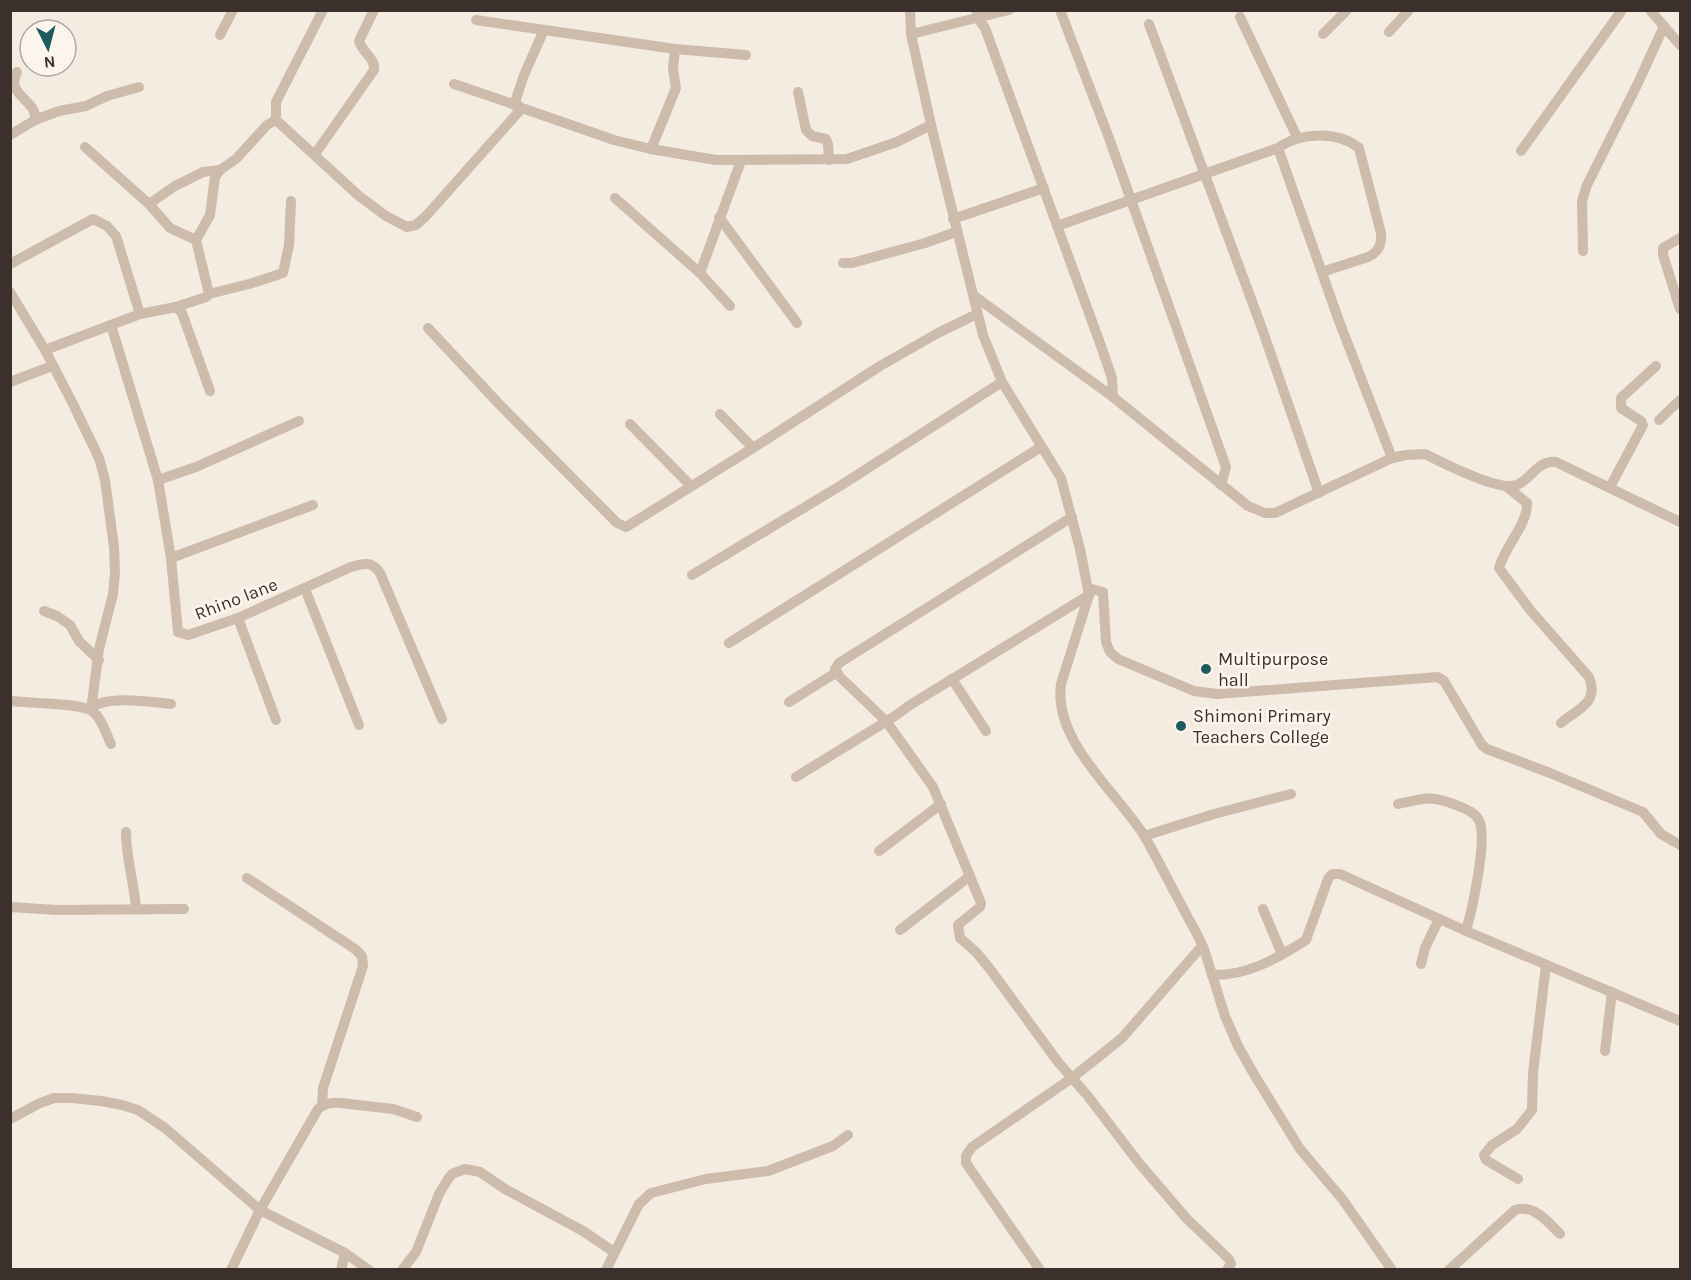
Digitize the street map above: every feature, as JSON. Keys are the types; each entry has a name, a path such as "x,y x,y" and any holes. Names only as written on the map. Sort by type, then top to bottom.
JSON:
{"street":[{"path":"220,35 233,10"},
{"path":"323,10 276,102 276,120 335,175 386,216 399,224 411,227 426,216 518,106 524,75 544,30"},
{"path":"315,154 374,70 375,64 363,50 360,41 374,10"},
{"path":"910,10 911,34 931,125 982,335 1002,382 1061,478 1089,591 1061,684 1060,692 1066,724 1084,756 1144,836 1202,945 1234,1036 1255,1076 1300,1149 1343,1200 1392,1269"},
{"path":"911,34 977,14 1009,10"},
{"path":"1060,10 1226,466 1221,485"},
{"path":"1323,34 1347,10"},
{"path":"1389,32 1409,10"},
{"path":"1521,151 1622,10"},
{"path":"1650,10 1680,45"},
{"path":"977,14 985,28 1044,188 1108,368 1113,396"},
{"path":"1240,17 1297,137"},
{"path":"476,20 524,25 675,49 746,56"},
{"path":"1149,24 1319,493"},
{"path":"1582,251 1582,201 1587,185 1638,84 1664,26"},
{"path":"651,149 675,91 673,69 675,49"},
{"path":"17,72 14,85 35,111 35,120"},
{"path":"454,84 614,140 716,160 847,159 897,142 931,125"},
{"path":"10,135 35,120 60,111 86,106 107,96 139,87"},
{"path":"798,92 806,130 812,136 826,139 829,160"},
{"path":"209,294 196,240 210,215 215,177 220,170 236,159 267,125 276,120"},
{"path":"1057,226 1204,172 1278,148 1297,137 1311,135 1328,137 1350,142 1359,148 1382,243 1374,254 1322,272"},
{"path":"85,147 149,204 170,228 196,240"},
{"path":"1278,148 1392,458"},
{"path":"700,273 741,161"},
{"path":"149,204 175,186 203,172 220,170"},
{"path":"953,219 1044,188"},
{"path":"615,198 700,273 730,306"},
{"path":"45,350 140,314 176,307 209,294 283,273 289,245 291,201"},
{"path":"719,217 797,323"},
{"path":"10,264 93,219 100,221 116,236 140,314"},
{"path":"843,263 852,263 925,243 956,232"},
{"path":"1680,238 1664,248 1663,255 1680,309"},
{"path":"10,291 45,350 94,447 105,480 114,546 115,572 113,594 99,649 91,709"},
{"path":"973,295 1113,396 1248,506 1265,513 1275,513 1392,458 1425,454 1488,482 1506,486 1519,484 1540,466 1552,462 1564,465 1680,522"},
{"path":"176,307 182,313 210,392"},
{"path":"428,328 500,405 621,526 631,525 880,366 977,314"},
{"name":"Rhino lane","path":"111,325 158,480 171,558 178,632 188,635 238,618 351,567 370,563 376,566 442,719"},
{"path":"10,382 52,366"},
{"path":"1610,487 1643,425 1641,421 1621,408 1621,399 1656,366"},
{"path":"692,575 840,486 1002,382"},
{"path":"1659,420 1680,400"},
{"path":"720,414 753,448"},
{"path":"158,480 196,466 298,421"},
{"path":"630,424 691,486"},
{"path":"729,643 1041,447"},
{"path":"1506,486 1527,503 1527,514 1503,555 1499,568 1531,611 1589,677 1594,689 1591,699 1561,723"},
{"path":"171,558 313,505"},
{"path":"1072,518 839,663 836,666 837,672 886,721 927,778 941,804 981,903 980,907 958,925 960,938 990,969 1035,1032 1187,1219 1229,1259 1231,1264 1227,1269"},
{"path":"305,589 359,726"},
{"path":"796,777 1089,591 1103,592 1106,642 1110,652 1118,659 1194,691 1217,694 1438,677 1444,681 1482,745 1487,749 1643,812 1661,834 1680,845"},
{"path":"44,611 57,616 70,626 79,641 99,660"},
{"path":"238,618 276,720"},
{"path":"789,702 837,672"},
{"path":"952,678 986,731"},
{"path":"10,701 91,709 99,719 111,744"},
{"path":"91,709 97,704 108,702 141,701 171,704"},
{"path":"1144,836 1214,814 1292,794"},
{"path":"1398,804 1427,797 1438,798 1466,809 1478,819 1481,826 1480,848 1475,894 1466,931"},
{"path":"879,851 941,804"},
{"path":"126,832 127,858 134,881 136,909"},
{"path":"1212,975 1240,974 1282,954 1308,937 1328,879 1336,873 1466,931 1680,1021"},
{"path":"900,930 970,876"},
{"path":"247,878 355,949 362,956 363,966 323,1088 322,1106"},
{"path":"10,907 56,910 183,909"},
{"path":"1263,909 1282,954"},
{"path":"1421,964 1425,948 1439,919"},
{"path":"1040,1269 966,1163 966,1156 972,1147 1072,1078 1122,1038 1202,945"},
{"path":"1518,1179 1486,1160 1484,1155 1492,1145 1517,1129 1532,1110 1533,1073 1546,965"},
{"path":"1605,1051 1612,992"},
{"path":"10,1119 39,1103 54,1098 101,1101 138,1110 165,1128 260,1210 369,1269"},
{"path":"231,1269 260,1210 318,1109 333,1102 393,1109 417,1117"},
{"path":"606,1269 639,1204 651,1193 705,1179 768,1171 833,1146 848,1135"},
{"path":"402,1269 416,1252 439,1194 448,1179 452,1174 465,1169 480,1172 505,1189 583,1231 614,1252"},
{"path":"1449,1269 1515,1210 1523,1207 1540,1215 1560,1234"},
{"path":"341,1269 345,1254"}],"place":[{"name":"Multipurpose hall","path":"1206,669"},
{"name":"Shimoni Primary Teachers College","path":"1181,726"}]}
